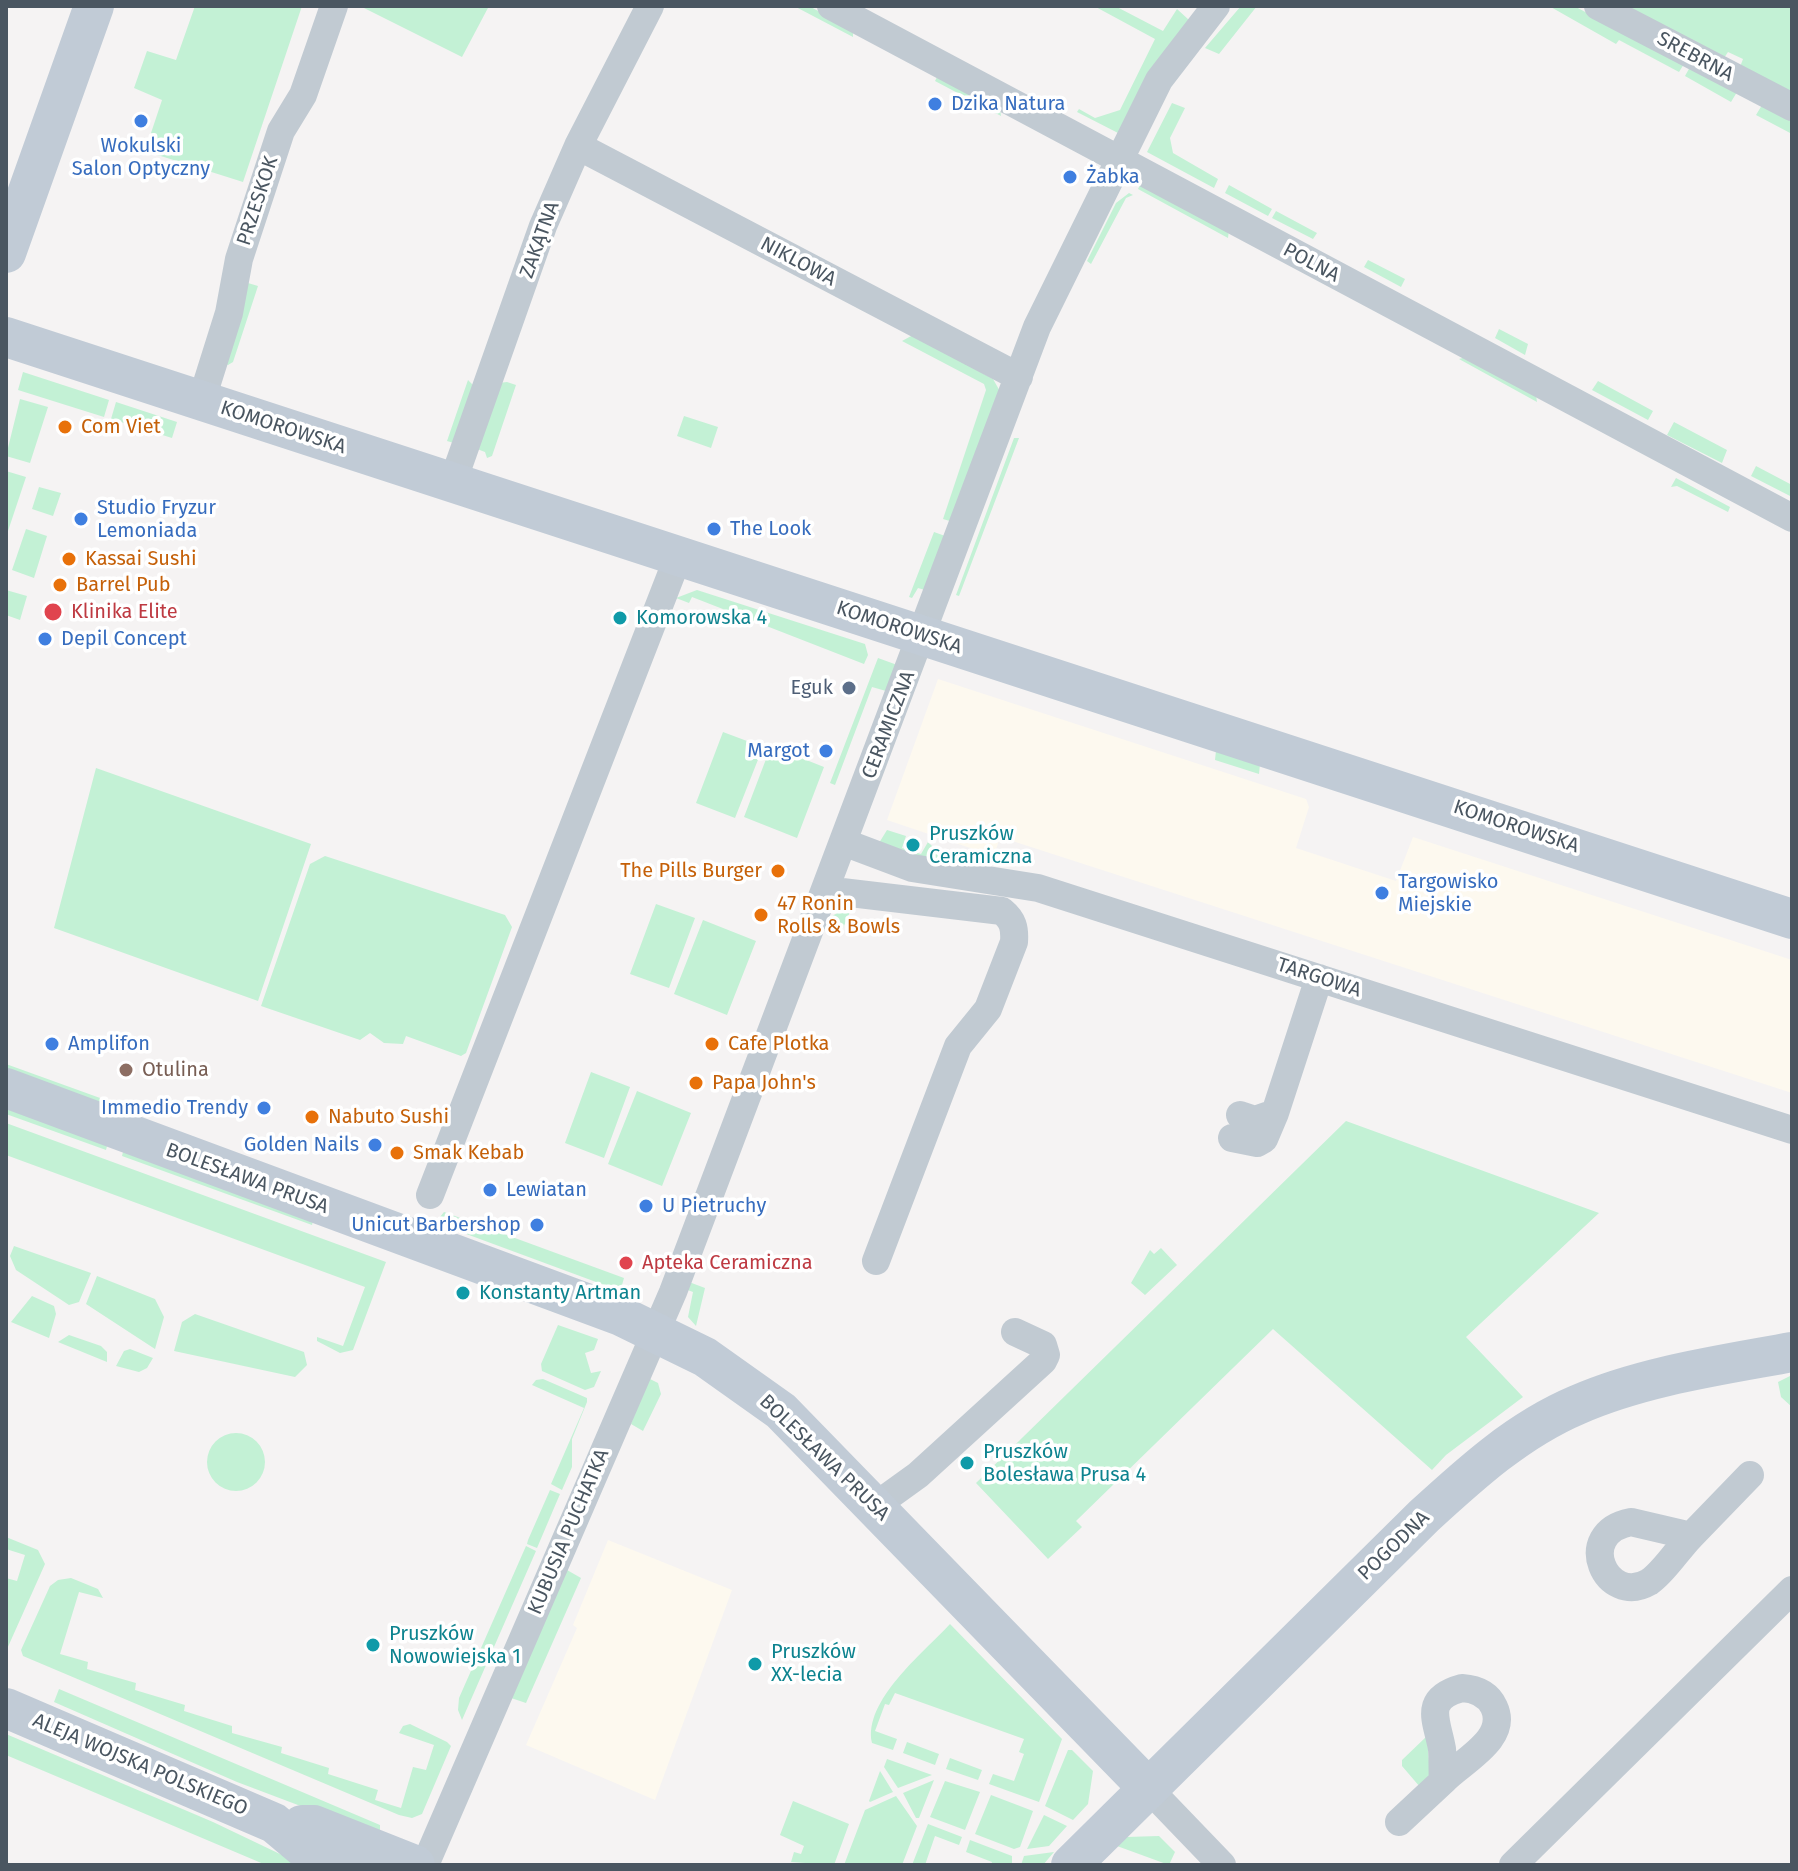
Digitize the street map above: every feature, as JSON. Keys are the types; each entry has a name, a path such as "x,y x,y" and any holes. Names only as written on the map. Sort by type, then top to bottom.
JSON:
{"street":[{"path":"6,253 94,6"},
{"name":"PRZESKOK","path":"201,402 229,313 239,259 276,145 303,95 334,6"},
{"name":"ZAKĄTNA","path":"452,484 543,226 578,146 650,6"},
{"name":"CERAMICZNA","path":"656,1331 1037,327 1172,60 1216,6"},
{"name":"SREBRNA","path":"1598,6 1792,107"},
{"name":"POLNA","path":"843,9 1119,161 1792,518"},
{"name":"NIKLOWA","path":"578,146 1019,377"},
{"name":"KOMOROWSKA","path":"6,337 1792,919"},
{"path":"430,1195 678,557"},
{"name":"TARGOWA","path":"843,842 912,868 1038,888 1792,1130"},
{"path":"825,890 1002,911 1009,916 1015,931 1014,942 988,1009 958,1046 876,1261"},
{"path":"1236,1127 1257,1143 1264,1139 1319,978"},
{"name":"BOLESŁAWA PRUSA","path":"6,1088 656,1331 705,1357 760,1394 875,1506 1222,1865"},
{"name":"KUBUSIA PUCHATKA","path":"425,1865 656,1331"},
{"path":"875,1506 918,1475 1043,1361 1046,1355 1043,1345 1015,1332"},
{"name":"POGODNA","path":"1071,1865 1424,1516 1475,1469 1524,1433 1578,1404 1627,1388 1792,1352"},
{"path":"1691,1536 1750,1475"},
{"path":"1513,1865 1792,1590"},
{"name":"ALEJA WOJSKA POLSKIEGO","path":"6,1708 274,1823 305,1849 340,1865"},
{"path":"1399,1822 1443,1781"},
{"name":"ALEJA WOJSKA POLSKIEGO","path":"274,1823 314,1825 415,1865"}],"shaded area":[{"name":"Targowisko Miejskie","path":"938,679 1306,799 1309,807 1296,848 1396,881 1413,837 1792,960 1792,1093 1000,837 994,856 887,820"},
{"path":"608,1540 732,1590 655,1800 526,1745 577,1628 573,1625"}],"green space":[{"path":"195,6 302,6 243,182 145,151 162,100 134,88 147,51 176,60"},
{"path":"360,6 489,6 462,57"},
{"path":"794,6 809,6 853,30 853,37"},
{"path":"1094,6 1115,6 1163,31 1177,9 1189,20 1118,133 1077,112 1079,109 1095,118 1120,110 1155,39"},
{"path":"1241,6 1257,6 1219,54 1205,48"},
{"path":"1549,6 1574,6 1684,64 1679,72 1619,40 1616,44"},
{"path":"1624,6 1792,6 1792,94 1740,67 1743,59 1728,52 1724,58"},
{"path":"1690,67 1737,92 1731,102 1685,76"},
{"path":"938,75 1000,109 1001,116 935,81"},
{"path":"1172,103 1185,108 1170,138 1173,153 1218,179 1214,188 1147,152"},
{"path":"1762,105 1792,120 1792,134 1756,115"},
{"path":"1140,185 1229,230 1228,238 1138,189"},
{"path":"1229,185 1272,209 1268,216 1225,193"},
{"path":"1129,193 1133,195 1126,198 1091,264 1087,261 1116,203"},
{"path":"1276,211 1317,233 1313,239 1272,218"},
{"path":"1368,260 1405,279 1401,287 1364,267"},
{"path":"248,283 258,286 233,362 228,365 221,362"},
{"path":"1499,329 1528,344 1525,355 1495,338"},
{"path":"913,335 993,379 1001,393 953,522 943,519 986,390 984,384 902,341"},
{"path":"1466,357 1536,395 1537,402 1459,359"},
{"path":"23,372 109,400 104,417 18,390"},
{"path":"468,380 474,386 454,443 447,441"},
{"path":"1598,381 1653,411 1648,420 1592,390"},
{"path":"499,383 516,385 492,456 487,458 485,452 477,449"},
{"path":"20,399 48,407 30,463 6,456"},
{"path":"116,402 177,422 172,438 111,419"},
{"path":"684,416 718,427 711,448 677,436"},
{"path":"1674,422 1727,450 1722,463 1667,435"},
{"path":"1014,438 1019,438 959,596 956,595"},
{"path":"1756,466 1792,485 1792,497 1751,476"},
{"path":"6,471 26,477 6,537"},
{"path":"1676,478 1730,507 1728,512 1677,486 1671,487"},
{"path":"39,487 61,493 53,516 32,509"},
{"path":"26,529 47,536 34,578 12,570"},
{"path":"934,532 948,537 928,591 918,588 912,598 909,597"},
{"path":"6,590 27,596 20,620 6,615"},
{"path":"697,590 865,644 868,655 864,664 692,597 689,603 676,598"},
{"path":"878,658 900,666 886,691 872,687 835,785 830,783"},
{"path":"723,732 763,747 735,818 696,803"},
{"path":"1217,741 1260,764 1259,774 1215,760"},
{"path":"771,746 824,767 797,838 744,817"},
{"path":"96,768 311,844 258,1001 54,928"},
{"path":"887,830 906,836 902,848 921,854 928,842 949,863 923,860 879,843"},
{"path":"325,856 505,915 512,927 466,1053 461,1056 406,1036 403,1044 384,1043 370,1033 360,1040 261,1006 310,864"},
{"path":"656,904 695,918 669,988 630,974"},
{"path":"853,905 840,935 824,929 828,918"},
{"path":"703,920 756,941 727,1015 674,994"},
{"path":"6,1064 125,1107 120,1118 6,1076"},
{"path":"591,1072 630,1087 604,1158 565,1143"},
{"path":"637,1091 691,1113 662,1186 608,1164"},
{"path":"6,1105 108,1142 106,1150 6,1114"},
{"path":"1346,1121 1599,1213 1466,1337 1523,1397 1446,1455 1432,1470 1273,1329 1076,1521 1082,1527 1048,1559 976,1483"},
{"path":"6,1123 386,1262 353,1350 340,1353 317,1341 317,1337 343,1346 365,1287 6,1155"},
{"path":"124,1148 314,1217 312,1225 122,1156"},
{"path":"444,1212 624,1278 622,1285 615,1289 442,1225 440,1217"},
{"path":"14,1246 91,1273 79,1302 69,1305 16,1270 10,1256"},
{"path":"1161,1248 1177,1265 1145,1295 1131,1283 1150,1250 1154,1254"},
{"path":"97,1276 155,1299 164,1317 155,1349 86,1304"},
{"path":"689,1282 705,1288 696,1326 688,1317 693,1292 685,1289"},
{"path":"32,1296 54,1306 56,1314 49,1338 11,1322"},
{"path":"195,1314 304,1352 307,1365 295,1377 174,1351 182,1322"},
{"path":"558,1325 598,1339 594,1350 585,1353 591,1373 601,1371 594,1387 585,1390 542,1371 541,1364"},
{"path":"69,1335 101,1346 107,1352 107,1362 58,1342"},
{"path":"130,1349 153,1358 147,1368 139,1372 116,1366 124,1351"},
{"path":"1792,1375 1792,1407 1781,1397 1778,1382"},
{"path":"648,1378 658,1383 661,1394 643,1431 631,1424"},
{"path":"543,1379 587,1398 587,1402 572,1439 572,1467 562,1490 551,1484 584,1408 532,1385 536,1380"},
{"path":"236,1433 257,1441 265,1462 257,1483 236,1491 215,1483 207,1462 215,1441"},
{"path":"550,1490 560,1494 537,1548 527,1544"},
{"path":"6,1537 38,1550 45,1564 7,1649 6,1578 17,1581 25,1555 6,1549"},
{"path":"526,1546 536,1551 462,1720 458,1710 459,1698"},
{"path":"567,1570 581,1578 526,1703 511,1698"},
{"path":"71,1578 98,1589 103,1598 79,1592 60,1654 88,1662 87,1669 136,1683 135,1690 185,1705 184,1711 232,1726 232,1733 282,1747 281,1753 329,1768 328,1774 378,1790 375,1800 401,1808 413,1767 426,1770 434,1745 399,1733 403,1726 410,1724 447,1742 451,1746 422,1814 412,1818 399,1815 23,1656 21,1650 50,1586 58,1580"},
{"path":"950,1624 1062,1739 1039,1802 989,1784 993,1774 1014,1781 1024,1754 1019,1752 1024,1739 895,1693 889,1705 885,1704 875,1731 897,1739 893,1750 872,1743 872,1727 886,1695 911,1663"},
{"path":"59,1689 380,1825 380,1836 237,1782 54,1702"},
{"path":"6,1734 213,1822 303,1865 266,1865 6,1755"},
{"path":"1427,1736 1430,1774 1420,1787 1402,1766 1402,1760"},
{"path":"907,1742 939,1754 935,1765 903,1753"},
{"path":"1068,1750 1072,1750 1093,1771 1088,1804 1073,1820 1045,1806"},
{"path":"950,1758 982,1770 978,1780 946,1769"},
{"path":"887,1759 932,1775 898,1788 884,1767"},
{"path":"880,1771 893,1792 870,1802 869,1801"},
{"path":"934,1780 919,1818 916,1818 903,1793"},
{"path":"945,1781 980,1792 965,1830 930,1817"},
{"path":"991,1795 1033,1811 1020,1847 1014,1849 975,1834"},
{"path":"896,1796 917,1826 902,1865 844,1865 865,1810"},
{"path":"793,1801 849,1824 834,1865 791,1862 794,1852 801,1854 804,1846 780,1835"},
{"path":"1044,1815 1067,1826 1049,1846 1027,1849"},
{"path":"928,1824 962,1837 959,1845 935,1836 925,1865 912,1865"},
{"path":"1159,1836 1175,1852 1169,1865 1117,1846 1126,1837"},
{"path":"970,1840 1012,1856 1012,1865 991,1865 992,1862 966,1852"},
{"path":"1054,1852 1043,1865 1021,1865 1024,1856"}],"place":[{"name":"Dzika Natura","path":"935,104"},
{"name":"Wokulski Salon Optyczny","path":"141,121"},
{"name":"Żabka","path":"1070,177"},
{"name":"Com Viet","path":"65,427"},
{"name":"Studio Fryzur Lemoniada","path":"81,519"},
{"name":"The Look","path":"714,529"},
{"name":"Kassai Sushi","path":"69,559"},
{"name":"Barrel Pub","path":"60,585"},
{"name":"Klinika Elite","path":"53,612"},
{"name":"Komorowska 4","path":"620,618"},
{"name":"Depil Concept","path":"45,639"},
{"name":"Eguk","path":"849,688"},
{"name":"Margot","path":"826,751"},
{"name":"Pruszków Ceramiczna","path":"913,845"},
{"name":"The Pills Burger","path":"778,871"},
{"name":"Targowisko Miejskie","path":"1382,893"},
{"name":"47 Ronin Rolls & Bowls","path":"761,915"},
{"name":"Amplifon","path":"52,1044"},
{"name":"Cafe Plotka","path":"712,1044"},
{"name":"Otulina","path":"126,1070"},
{"name":"Papa John's","path":"696,1083"},
{"name":"Immedio Trendy","path":"264,1108"},
{"name":"Nabuto Sushi","path":"312,1117"},
{"name":"Golden Nails","path":"375,1145"},
{"name":"Smak Kebab","path":"397,1153"},
{"name":"Lewiatan","path":"490,1190"},
{"name":"U Pietruchy","path":"646,1206"},
{"name":"Unicut Barbershop","path":"537,1225"},
{"name":"Apteka Ceramiczna","path":"626,1263"},
{"name":"Konstanty Artman","path":"463,1293"},
{"name":"Pruszków Bolesława Prusa 4","path":"967,1463"},
{"name":"Pruszków Nowowiejska 1","path":"373,1645"},
{"name":"Pruszków XX-lecia","path":"755,1664"}]}
